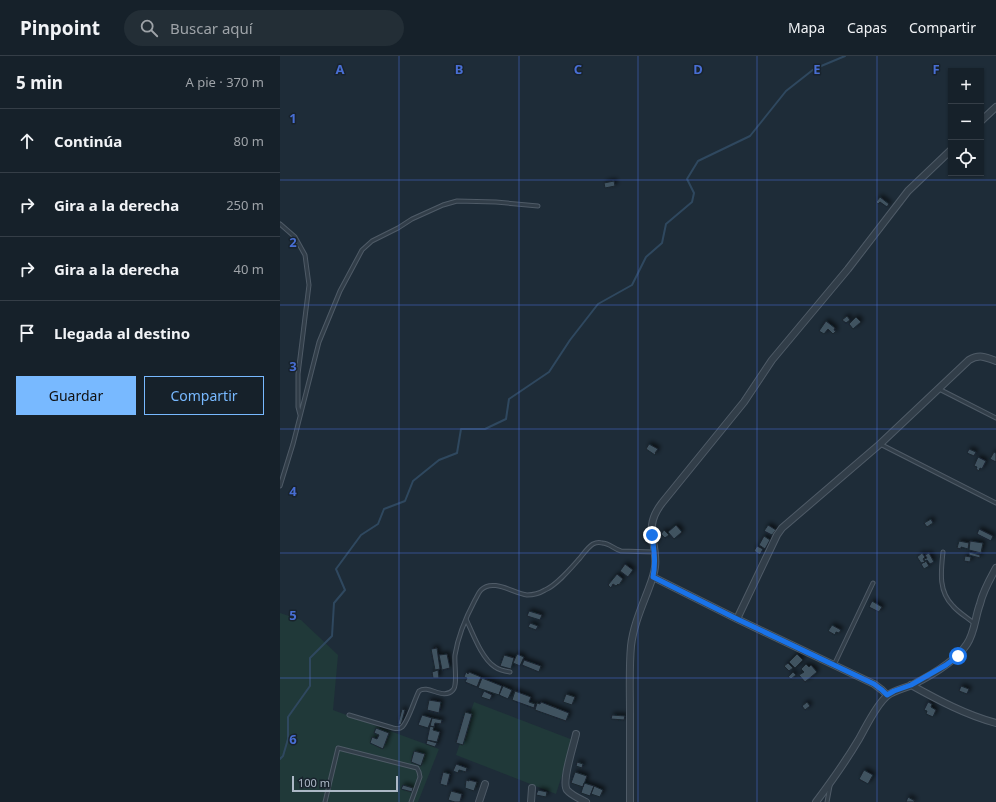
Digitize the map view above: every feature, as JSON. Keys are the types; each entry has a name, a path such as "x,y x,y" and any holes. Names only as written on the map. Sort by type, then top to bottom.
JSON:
{"street":[{"path":"984,118 996,107"},
{"path":"630,802 631,646 639,614 655,568 652,525 658,508 744,402 772,360 848,269 908,191 948,153"},
{"path":"737,619 777,535 782,528 880,444 969,360 974,357 983,356 996,361"},
{"path":"816,802 847,759 874,712 887,695 911,685 946,665 958,656 967,644 975,624 979,605 996,568"},
{"path":"653,577 874,684 887,695"},
{"path":"911,685 946,704 980,719 996,723"},
{"path":"576,734 565,777 565,787 568,791 586,802"},
{"path":"479,802 486,784"},
{"path":"531,802 532,788"}],"lane":[{"path":"280,486 293,444 319,342 340,291 362,250 372,241 412,219 443,205 457,201 496,202 538,206"},
{"path":"280,224 295,237 305,255 309,286 298,374 298,407 300,417"},
{"path":"939,389 996,418"},
{"path":"880,444 996,503"},
{"path":"349,715 398,729 401,728 406,722 418,690 424,688 441,694 452,692 455,683 455,656 458,638 469,612 483,588 494,585 527,594 540,592 552,586 594,544 603,543 621,551 655,552"},
{"path":"943,552 941,573 945,594 953,606 975,624"},
{"path":"834,665 873,582"},
{"path":"466,619 485,657 495,668 510,672"},
{"path":"325,802 338,748 416,768 420,772 420,777 411,802"},
{"path":"827,802 831,782"}],"green space":[{"path":"280,613 301,620 338,655 333,710 439,749 418,802 280,802"},
{"path":"474,702 573,740 556,794 456,755"}],"building":[{"path":"614,181 615,186 605,188 604,183"},
{"path":"880,197 889,204 887,207 880,202 878,204 876,202"},
{"path":"847,316 850,320 846,323 842,320"},
{"path":"856,317 861,322 853,329 849,324"},
{"path":"826,321 835,328 834,330 836,331 833,334 828,329 824,334 819,331"},
{"path":"649,444 658,449 655,455 646,449"},
{"path":"969,449 976,452 974,456 967,453"},
{"path":"994,452 996,453 996,462 990,459"},
{"path":"978,457 986,461 982,469 980,468 979,471 976,469 977,467 974,466"},
{"path":"931,519 933,523 927,527 924,523"},
{"path":"676,525 682,532 674,539 668,532"},
{"path":"768,525 776,530 772,535 764,531"},
{"path":"979,529 993,536 991,541 977,534"},
{"path":"664,530 669,535 665,538 661,534"},
{"path":"764,536 770,540 765,549 759,545"},
{"path":"959,541 969,543 968,549 961,547 961,549 957,548"},
{"path":"970,541 983,543 981,553 969,550"},
{"path":"757,546 763,549 760,555 754,551"},
{"path":"969,552 980,555 980,558 969,555"},
{"path":"922,553 925,557 923,559 925,562 921,563 917,557"},
{"path":"929,553 934,562 930,564 924,559 927,558 925,555"},
{"path":"965,556 971,557 970,562 964,561"},
{"path":"926,561 929,566 924,569 921,564"},
{"path":"625,564 633,570 628,577 620,571"},
{"path":"617,574 623,579 619,585 618,584 616,586 613,584 611,588 608,585"},
{"path":"872,601 882,607 879,612 869,607"},
{"path":"529,611 542,615 540,620 527,616"},
{"path":"530,623 538,626 536,630 528,627"},
{"path":"832,625 841,630 839,633 836,632 835,635 828,631"},
{"path":"437,648 440,669 435,670 431,649"},
{"path":"447,654 450,668 442,670 439,655"},
{"path":"517,654 524,657 520,666 513,663"},
{"path":"797,654 803,660 795,668 789,662"},
{"path":"504,655 514,658 511,669 500,666"},
{"path":"524,660 541,666 539,672 522,665"},
{"path":"788,663 793,668 789,671 784,666"},
{"path":"806,664 809,667 811,665 817,672 805,682 799,675 804,672 801,669"},
{"path":"438,670 439,678 433,678 432,672"},
{"path":"466,672 468,674 469,672 481,677 477,687 465,682 467,678 464,677"},
{"path":"793,672 796,675 791,679 788,677"},
{"path":"482,678 502,686 499,695 478,688"},
{"path":"503,686 512,690 508,699 499,695"},
{"path":"961,686 969,689 967,694 959,691"},
{"path":"484,691 492,695 490,700 481,697"},
{"path":"515,691 531,697 529,702 535,704 534,708 512,700"},
{"path":"566,694 575,697 572,705 563,702"},
{"path":"429,700 441,702 439,713 427,710"},
{"path":"541,702 569,713 566,721 535,710 537,703 540,704"},
{"path":"807,702 810,706 805,710 802,706"},
{"path":"928,702 932,704 931,707 936,710 933,717 926,714 927,711 924,710"},
{"path":"402,709 405,710 401,725 398,724"},
{"path":"465,712 472,714 463,745 456,743"},
{"path":"422,715 432,718 428,728 418,725"},
{"path":"612,715 625,716 624,720 611,719"},
{"path":"432,718 442,720 441,724 435,723 434,727 430,726"},
{"path":"430,726 434,727 433,730 440,732 437,742 427,740"},
{"path":"376,728 389,733 383,749 370,743 372,737 377,739 379,735 374,733"},
{"path":"427,740 437,743 435,747 426,744"},
{"path":"414,751 425,754 421,766 411,762"},
{"path":"577,762 583,764 582,768 576,766"},
{"path":"456,764 467,768 466,772 459,770 458,773 453,771"},
{"path":"864,770 873,775 868,784 859,779"},
{"path":"443,772 450,774 447,786 440,784"},
{"path":"575,772 587,776 583,787 571,783"},
{"path":"466,780 477,782 474,791 465,788"},
{"path":"584,783 594,786 590,796 581,793"},
{"path":"403,785 413,788 412,792 401,789"},
{"path":"594,786 603,790 600,797 591,794"},
{"path":"538,790 547,792 546,797 536,795"},
{"path":"451,791 462,794 460,802 448,800"},
{"path":"908,797 915,801 906,802"}],"waterway":[{"path":"280,759 283,756 288,739 288,717 310,686 310,658 332,636 334,603 345,590 336,569 361,535 378,524 384,509 405,501 413,481 439,460 457,453 461,429 485,429 506,419 509,399 549,372 570,340 598,304 632,285 646,257 662,243 666,224 692,202 694,193 687,179 698,161 750,136 786,91 814,69 845,56"}],"route":[{"path":"652,535 655,552 655,568 653,577 874,684 887,695 911,685 946,665 958,656"}]}
